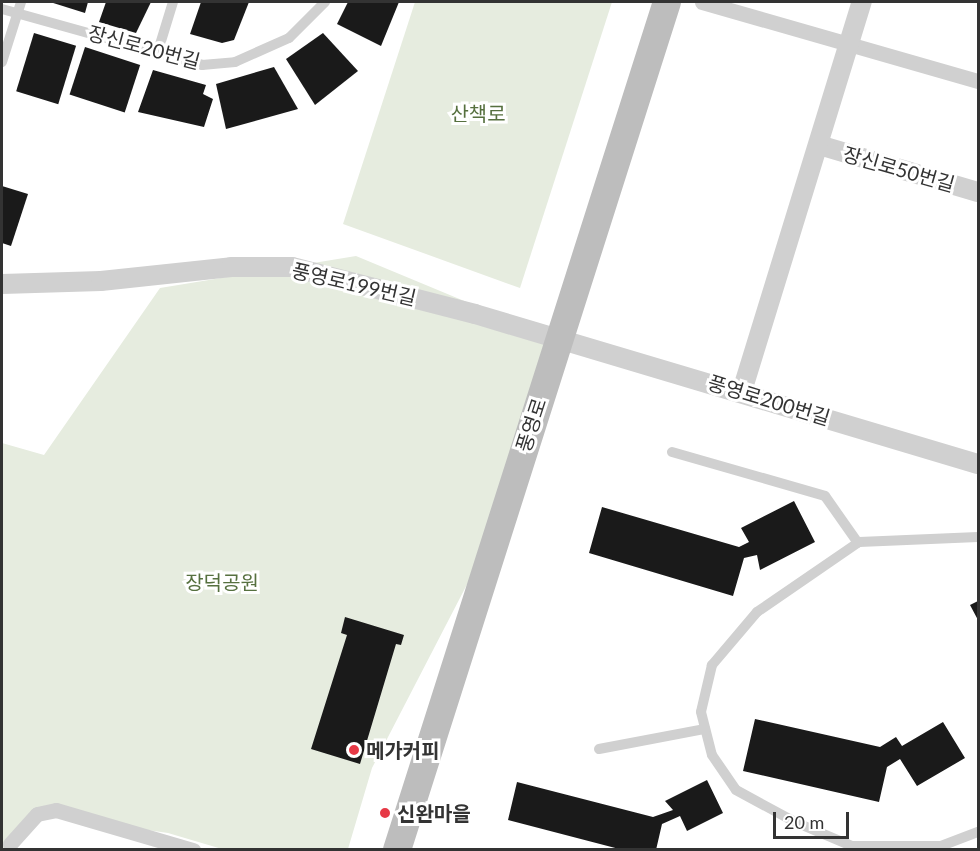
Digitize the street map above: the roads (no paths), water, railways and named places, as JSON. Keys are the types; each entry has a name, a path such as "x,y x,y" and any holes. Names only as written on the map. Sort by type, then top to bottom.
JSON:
{"main road":[{"name":"풍영로","path":"397,849 667,2"}],"street":[{"path":"702,2 978,81"},
{"path":"742,391 862,2"},
{"name":"장신로50번길","path":"819,145 978,192"},
{"name":"풍영로199번길","path":"2,284 90,282 231,267 292,267 558,340"},
{"name":"풍영로200번길","path":"558,340 742,391 978,464"},
{"path":"10,844 37,814 56,810 193,849"}],"lane":[{"path":"2,62 21,2"},
{"path":"158,51 174,2"},
{"name":"장신로20번길","path":"2,9 158,51 201,65 235,62 289,38 325,2"},
{"path":"672,452 825,496 858,543"},
{"path":"978,537 858,543 757,612 712,665 701,712 712,755 736,790 852,846 941,846 978,832"},
{"path":"598,749 705,729"}],"place":[{"name":"메가커피","path":"354,750"},
{"name":"신완마을","path":"385,813"}],"park label":[{"name":"산책로","path":"478,113"},
{"name":"장덕공원","path":"222,582"}]}
